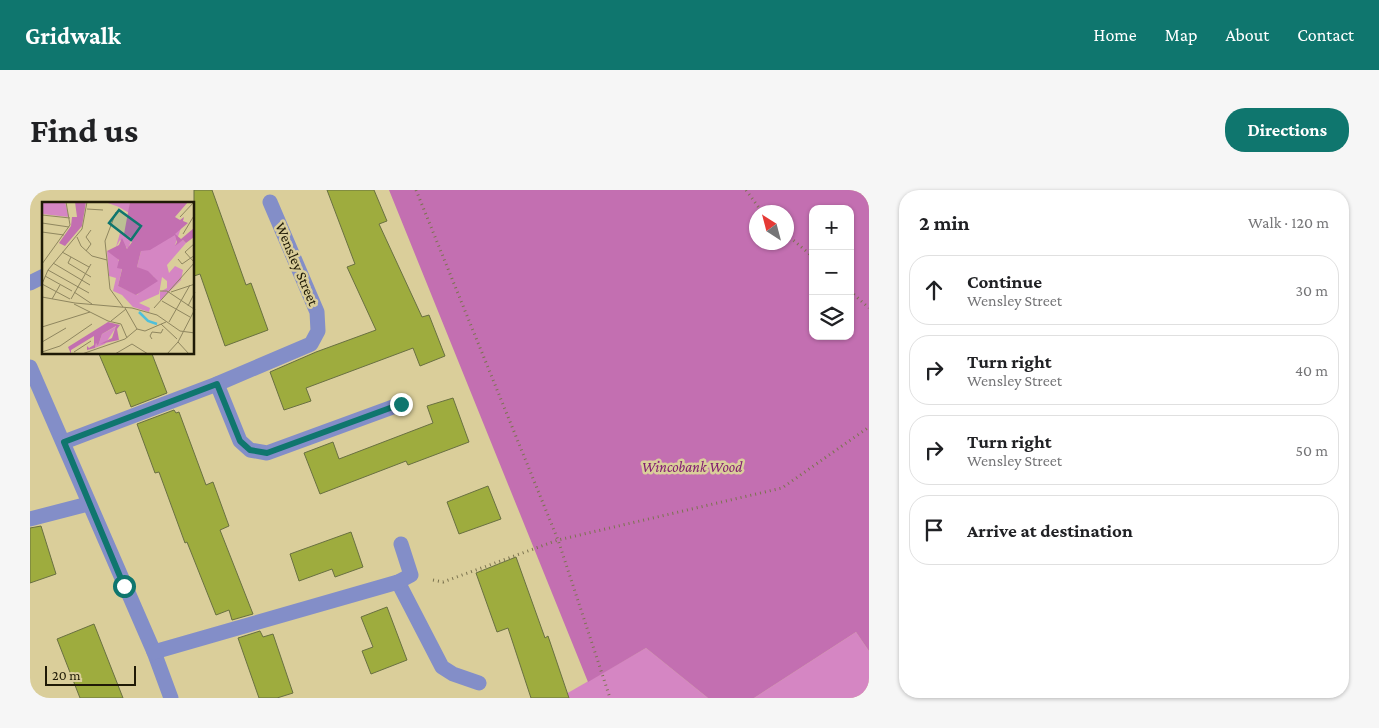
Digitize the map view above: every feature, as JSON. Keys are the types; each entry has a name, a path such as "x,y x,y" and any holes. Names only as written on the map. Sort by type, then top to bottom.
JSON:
{"street":[{"name":"Wensley Street","path":"64,442 217,384 311,344 318,331 317,312 270,202"},
{"path":"30,283 42,277"},
{"path":"30,367 154,652 171,698"},
{"path":"217,384 240,441 250,450 267,453 401,404"},
{"path":"30,519 88,504"},
{"path":"401,544 404,579 442,667 453,674 479,683"},
{"path":"154,652 404,579"}],"path":[{"path":"416,190 558,540 610,698"},
{"path":"746,190 757,205"},
{"path":"794,241 809,254"},
{"path":"854,295 869,308"},
{"path":"404,579 443,582 558,540 782,488 869,427"}],"shaded area":[{"path":"856,632 869,651 869,698 754,698"},
{"path":"646,648 708,698 559,698"}],"green space":[{"name":"Wincobank Wood","path":"389,190 869,190 869,651 856,632 754,698 708,698 646,648 588,682"}],"building":[{"path":"194,190 212,190 246,285 251,283 268,330 225,346 200,274 195,276"},
{"path":"327,190 374,190 387,221 379,224 422,317 429,315 445,356 420,366 413,348 306,388 311,401 284,410 270,372 316,352 376,330 347,267 355,264"},
{"path":"99,355 152,355 167,393 131,407 125,391 116,394"},
{"path":"453,398 469,442 408,465 406,461 320,494 304,453 333,442 339,459 433,423 427,406"},
{"path":"174,410 176,413 179,412 206,485 213,482 229,526 220,530 253,614 232,620 229,610 216,615 187,542 185,543 159,472 155,473 137,424"},
{"path":"488,486 501,519 459,534 447,502"},
{"path":"41,526 56,574 30,583 30,528"},
{"path":"351,532 363,567 335,577 332,569 299,581 290,554"},
{"path":"516,557 545,638 548,636 569,698 531,698 508,628 497,632 476,573"},
{"path":"387,607 407,660 371,674 362,651 373,647 361,617"},
{"path":"94,624 123,698 80,698 57,639"},
{"path":"260,631 263,637 273,634 293,693 277,698 259,698 238,638"}],"route":[{"path":"124,586 88,504 64,442 217,384 240,441 250,450 267,453 401,404"}]}
